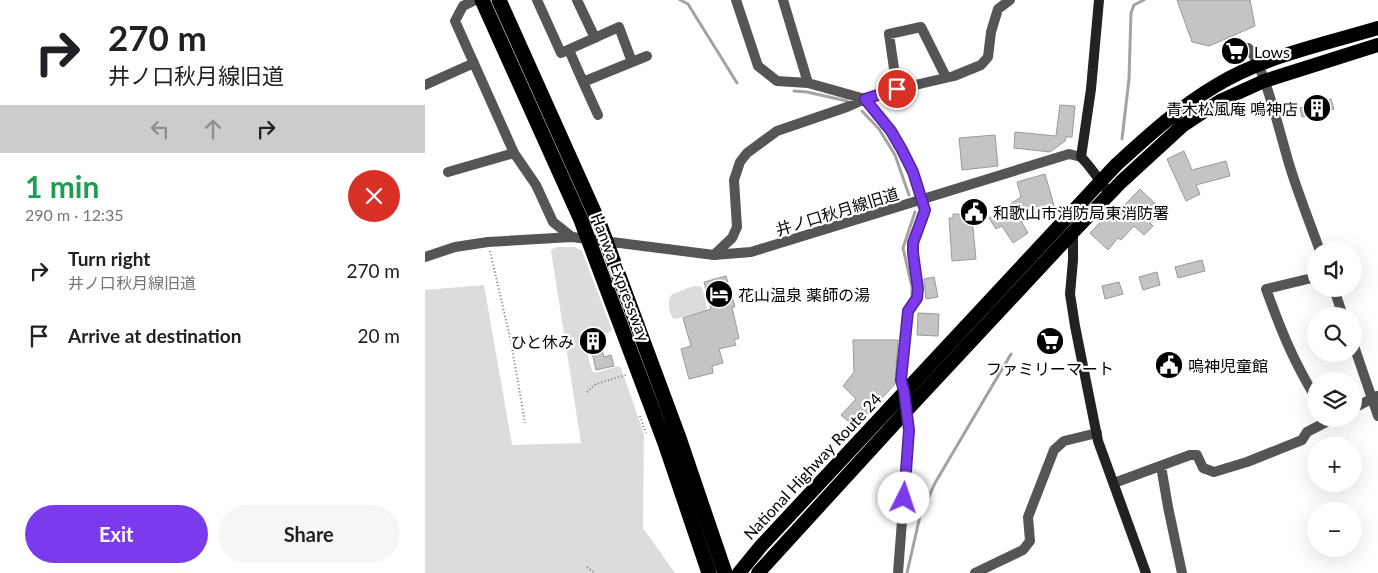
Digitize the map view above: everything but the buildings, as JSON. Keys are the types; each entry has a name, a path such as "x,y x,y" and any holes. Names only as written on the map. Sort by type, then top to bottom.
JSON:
{"highway":[{"name":"Hanwa Expressway","path":"499,0 615,264 678,435 723,567"},
{"name":"Hanwa Expressway","path":"480,1 581,220 665,443 709,573"},
{"name":"National Highway Route 24","path":"739,573 761,546 1063,221 1116,165 1170,116 1218,84 1258,65 1378,28"},
{"name":"National Highway Route 24","path":"764,570 907,410 1073,232 1153,151 1181,126 1220,101 1264,81 1378,45"}],"main road":[{"path":"1099,0 1091,89 1081,157 1089,164 1110,194"},
{"path":"1063,221 1073,232 1070,294 1097,433 1146,573"}],"street":[{"path":"537,0 561,53 619,28 632,62"},
{"path":"577,0 595,38"},
{"path":"735,0 758,66 777,81 808,83 865,99 891,131 902,150 913,172 925,210 913,243 918,289 917,298 908,311 901,380 909,430 898,573"},
{"path":"783,0 808,83"},
{"path":"714,255 732,238 737,228 733,180 740,162 747,153 777,131 865,99 946,77 981,65 987,57 997,9 1010,0"},
{"path":"480,1 463,6 455,20 514,153 536,184 553,222 573,238"},
{"path":"897,89 889,34 921,27 946,77"},
{"path":"1248,48 1254,54 1264,81 1291,170 1317,242"},
{"path":"569,50 598,116"},
{"path":"583,82 647,56"},
{"path":"425,85 474,63"},
{"path":"449,172 514,153"},
{"name":"井ノ口秋月線旧道","path":"425,257 455,248 488,242 573,238 714,255 751,252 1069,154 1081,157"},
{"path":"1307,279 1266,289 1284,340 1307,384"},
{"path":"1361,362 1375,397 1378,416"},
{"path":"1362,404 1375,397"},
{"path":"1115,483 1190,455 1197,455 1203,468 1214,472 1247,462 1302,440 1307,432 1316,427"},
{"path":"975,573 1023,550 1030,541 1028,517 1054,450 1064,441 1097,433"},
{"path":"1161,466 1181,573"},
{"path":"761,546 764,570"}],"path":[{"path":"488,242 511,342 525,423"},
{"path":"587,392 596,384 626,375"},
{"path":"587,567 595,573"}],"shaded area":[{"path":"556,247 575,247 582,251 612,330 584,342 592,371 595,373 619,366 621,368 644,434 643,528 675,573 425,573 425,290 484,285 512,445 581,443 551,250"},
{"path":"696,286 702,287 707,307 706,311 676,319 673,318 669,306 672,294"}],"waterway":[{"path":"680,0 688,4 737,83"},
{"path":"1122,139 1129,79 1131,13 1134,5 1144,0"},
{"path":"794,91 847,101"},
{"path":"862,111 879,129 895,155 909,195"},
{"path":"912,298 912,287 903,248 915,212"},
{"path":"907,573 920,516 935,483 1011,354"}],"place":[{"name":"Lows","path":"1235,51"},
{"name":"青木松風庵 鳴神店","path":"1317,108"},
{"name":"和歌山市消防局東消防署","path":"974,212"},
{"name":"花山温泉 薬師の湯","path":"719,294"},
{"name":"ひと休み","path":"593,341"},
{"name":"ファミリーマート","path":"1050,341"},
{"name":"嗚神児童館","path":"1169,365"}],"route":[{"path":"897,89 865,99 891,131 902,150 913,172 925,210 913,243 918,289 917,298 908,311 901,380 909,430 904,498"}]}
